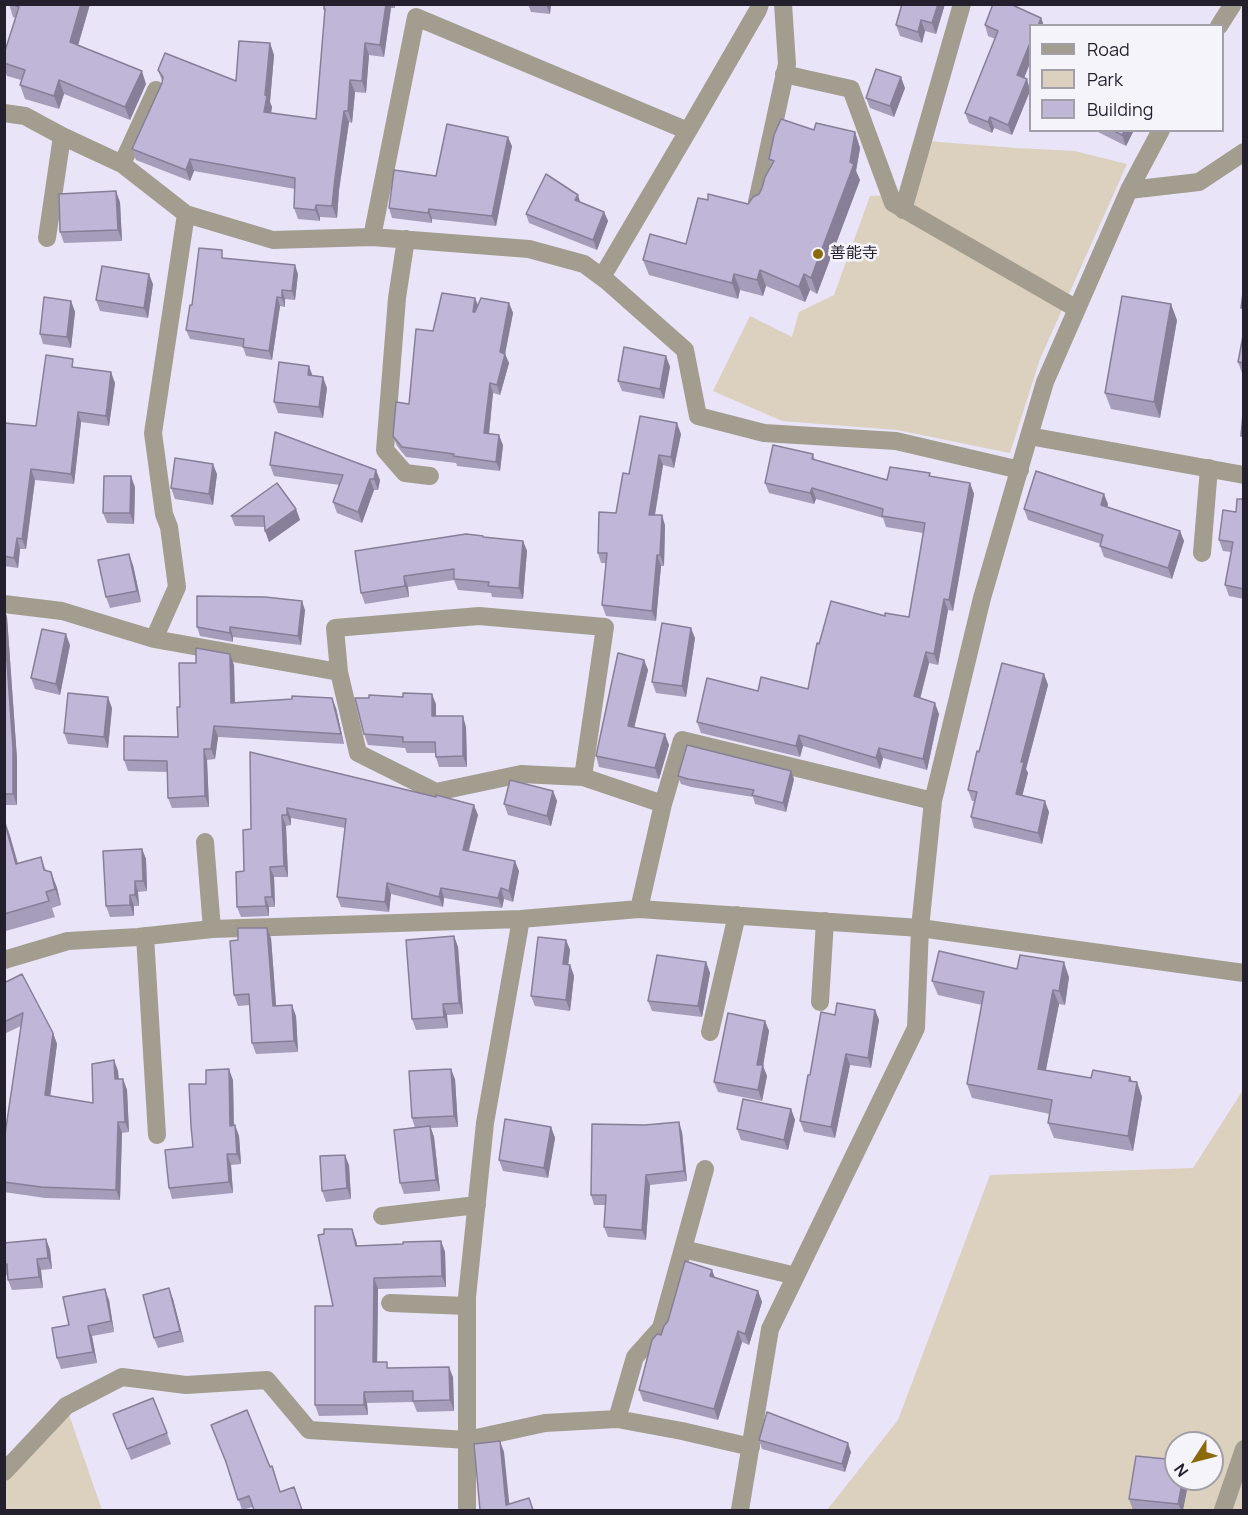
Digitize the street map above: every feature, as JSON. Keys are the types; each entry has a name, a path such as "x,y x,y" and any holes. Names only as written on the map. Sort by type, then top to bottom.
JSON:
{"street":[{"path":"602,277 759,10 760,4"},
{"path":"757,202 787,64 783,4"},
{"path":"903,210 962,4"},
{"path":"1221,24 1233,4"},
{"path":"372,237 417,11 688,131"},
{"path":"784,74 851,89 893,203 1077,309"},
{"path":"122,164 156,90"},
{"path":"4,112 25,116 122,164 186,213 273,240 372,237 406,239 529,249 584,264 685,350 698,416 764,433 896,441 1020,470"},
{"path":"740,1510 770,1329 916,1028 920,928 933,801 982,598 1045,382 1129,190 1160,132"},
{"path":"47,238 62,136"},
{"path":"1129,190 1199,182 1244,153"},
{"path":"154,639 177,587 153,433 186,213"},
{"path":"406,239 397,297 385,450 405,473 430,476"},
{"path":"1029,436 1244,475"},
{"path":"1202,553 1209,468"},
{"path":"4,604 62,611 154,639 339,672"},
{"path":"583,777 605,627 479,616 335,628 339,672 358,753 436,792 521,774 583,777 663,804"},
{"path":"639,909 663,804 682,740 933,801"},
{"path":"205,842 212,929"},
{"path":"4,960 68,941 212,929 521,919 639,909 920,928 1244,974"},
{"path":"710,1032 737,915"},
{"path":"467,1510 467,1306 485,1122 521,919"},
{"path":"819,1002 825,921"},
{"path":"145,936 157,1135"},
{"path":"617,1419 635,1357 661,1328 705,1169"},
{"path":"382,1216 477,1205"},
{"path":"683,1250 796,1276"},
{"path":"390,1303 467,1306"},
{"path":"4,1472 66,1406 122,1377 186,1385 267,1380 309,1430 467,1440 545,1423 617,1419 751,1447"},
{"path":"1223,1510 1244,1449"}],"green space":[{"path":"927,141 1075,151 1127,164 1040,359 1010,453 897,430 782,421 713,391 750,316 792,337 799,312 834,295 870,196 900,195"},
{"path":"1243,1090 1243,1510 827,1510 898,1420 990,1175 1193,1168"},
{"path":"66,1406 102,1510 5,1510 4,1458"}],"building":[{"path":"12,4 81,4 70,42 142,71 125,107 59,80 54,96 20,85 25,70 4,63 4,54 19,7"},
{"path":"324,4 386,4 380,45 365,43 362,81 350,80 348,111 344,111 332,206 316,205 315,210 294,208 295,178 190,159 186,170 132,149 162,83 163,77 158,70 165,53 236,81 239,41 270,43 264,112 316,119"},
{"path":"902,4 938,4 932,23 921,20 918,32 896,25"},
{"path":"993,4 1010,4 1041,18 1039,24 1029,24 1029,45 1017,75 1027,79 1008,125 990,117 988,122 965,113 998,31 985,25"},
{"path":"876,69 901,77 890,106 866,98"},
{"path":"781,119 814,130 816,123 855,132 850,162 854,164 811,278 804,274 799,287 760,270 757,280 734,274 732,283 643,260 650,234 686,244 698,198 708,200 708,194 748,204 753,197 759,194 774,161 769,159 774,135"},
{"path":"447,124 508,137 492,216 429,209 428,213 389,208 394,170 436,176"},
{"path":"546,174 578,195 575,200 604,212 593,240 526,214"},
{"path":"116,191 118,230 60,232 59,194"},
{"path":"199,248 222,250 222,258 295,265 292,291 282,290 282,298 277,297 269,351 243,347 244,339 186,330 190,305 192,305"},
{"path":"102,266 149,274 144,308 96,300"},
{"path":"1244,285 1244,308 1241,308"},
{"path":"442,293 475,298 473,312 481,298 509,303 500,352 505,354 497,385 490,383 484,433 499,435 496,462 402,447 393,436 396,402 409,404 416,329 433,331"},
{"path":"1122,296 1171,304 1154,402 1105,393"},
{"path":"44,297 71,301 67,337 40,334"},
{"path":"1244,331 1244,363 1238,362"},
{"path":"624,347 666,356 660,389 618,381"},
{"path":"46,355 73,359 72,367 111,372 106,416 78,412 71,474 31,469 22,539 17,538 14,558 4,556 4,423 36,426"},
{"path":"279,362 309,366 308,375 323,377 319,407 274,402"},
{"path":"1244,403 1244,436 1241,436"},
{"path":"640,416 677,423 671,457 659,455 649,515 662,515 660,555 657,555 652,611 602,605 607,553 598,553 599,512 616,513 623,473 629,474"},
{"path":"275,432 376,470 374,479 370,479 358,512 333,502 343,475 270,465"},
{"path":"773,445 813,454 812,459 887,480 890,467 930,473 929,476 970,483 949,600 944,599 934,654 926,652 914,696 935,703 923,759 879,748 876,758 799,735 796,746 697,722 707,678 758,691 761,677 808,689 817,643 819,644 831,601 885,616 885,613 909,617 925,523 882,516 883,509 812,488 810,493 765,483"},
{"path":"175,458 213,464 209,494 171,488"},
{"path":"1036,471 1104,494 1101,505 1180,531 1168,568 1100,546 1103,535 1024,509"},
{"path":"104,476 131,476 130,513 103,513"},
{"path":"277,483 296,509 265,531 264,516 231,516"},
{"path":"1237,499 1244,499 1244,589 1225,585 1233,542 1219,540 1223,510 1236,512"},
{"path":"466,534 523,541 519,588 488,586 489,582 454,579 454,569 404,576 405,586 361,593 355,551"},
{"path":"129,554 137,591 106,597 98,560"},
{"path":"197,596 265,597 302,601 298,636 230,627 230,633 197,627"},
{"path":"4,620 13,748 13,794 4,794"},
{"path":"662,623 691,628 682,686 652,682"},
{"path":"42,629 66,634 56,684 31,678"},
{"path":"196,648 230,654 231,703 292,699 292,696 332,698 341,734 214,726 211,749 204,749 205,796 168,798 167,761 124,760 124,736 178,737 179,663 196,663"},
{"path":"618,653 644,660 628,726 665,734 655,768 596,756"},
{"path":"1002,663 1044,674 1021,762 1024,762 1016,794 1045,801 1038,833 971,817 977,792 968,790"},
{"path":"68,693 108,697 104,737 64,733"},
{"path":"403,693 432,694 432,716 463,716 463,756 436,757 435,742 403,742 403,737 364,734 355,698 369,698 369,695 403,697"},
{"path":"687,745 791,771 783,803 752,795 754,790 678,776"},
{"path":"250,752 474,805 463,850 515,861 509,891 501,888 498,898 441,888 439,897 387,883 385,902 337,897 346,819 287,808 287,815 282,815 284,866 270,867 272,897 265,897 266,906 237,907 236,872 244,871 243,830 251,829"},
{"path":"510,780 553,791 547,816 504,804"},
{"path":"4,820 16,864 41,857 44,870 51,872 55,889 46,892 49,901 4,914"},
{"path":"142,849 143,881 135,881 135,895 130,895 130,905 106,906 103,851"},
{"path":"238,928 267,928 273,1006 292,1005 294,1041 252,1043 249,994 234,995 230,941 238,940"},
{"path":"454,936 459,1003 443,1004 444,1017 412,1019 406,940"},
{"path":"538,937 566,940 563,964 570,965 566,1000 531,996"},
{"path":"939,951 1017,969 1020,955 1064,962 1059,991 1053,990 1038,1069 1091,1078 1093,1070 1130,1077 1129,1081 1137,1082 1128,1136 1048,1123 1052,1100 967,1084 984,992 932,981"},
{"path":"657,955 706,962 698,1006 648,1001"},
{"path":"22,974 53,1033 45,1095 93,1103 92,1064 114,1060 115,1079 123,1079 125,1122 118,1122 116,1190 41,1187 4,1182 4,1141 23,1013 4,1022 4,983"},
{"path":"837,1003 875,1010 868,1058 846,1054 831,1127 800,1121 821,1012 835,1015"},
{"path":"728,1013 765,1021 757,1065 763,1065 758,1090 714,1082"},
{"path":"229,1069 230,1126 235,1125 237,1154 227,1154 229,1182 169,1188 165,1150 193,1147 189,1084 206,1084 206,1070"},
{"path":"451,1069 454,1116 412,1118 409,1071"},
{"path":"743,1099 791,1109 784,1140 737,1129"},
{"path":"505,1119 551,1127 544,1168 499,1160"},
{"path":"679,1122 684,1171 646,1175 642,1230 604,1227 606,1195 591,1195 592,1124 645,1125"},
{"path":"430,1126 436,1180 400,1183 394,1130"},
{"path":"345,1155 347,1188 322,1191 320,1156"},
{"path":"324,1229 352,1229 356,1246 441,1241 442,1276 374,1278 373,1362 387,1362 387,1368 449,1367 450,1400 413,1401 413,1391 364,1392 364,1405 315,1405 315,1306 333,1306 318,1235 324,1234"},
{"path":"46,1239 48,1258 37,1259 39,1277 8,1280 7,1264 4,1264 4,1243"},
{"path":"685,1261 712,1270 710,1276 758,1291 745,1334 738,1331 714,1409 639,1390 652,1340 657,1334 661,1335 668,1321"},
{"path":"169,1288 180,1331 154,1338 143,1295"},
{"path":"105,1289 111,1321 88,1326 93,1352 57,1358 52,1328 69,1325 63,1297"},
{"path":"153,1398 167,1433 127,1449 113,1414"},
{"path":"247,1410 270,1467 272,1466 280,1492 294,1487 302,1510 254,1510 249,1496 238,1500 211,1425"},
{"path":"767,1412 848,1443 842,1464 759,1440"},
{"path":"500,1441 506,1505 529,1498 533,1510 480,1510 474,1444"},
{"path":"1136,1456 1164,1459 1164,1491 1181,1491 1178,1504 1129,1499"}],"place":[{"name":"善能寺","path":"818,254"}]}
